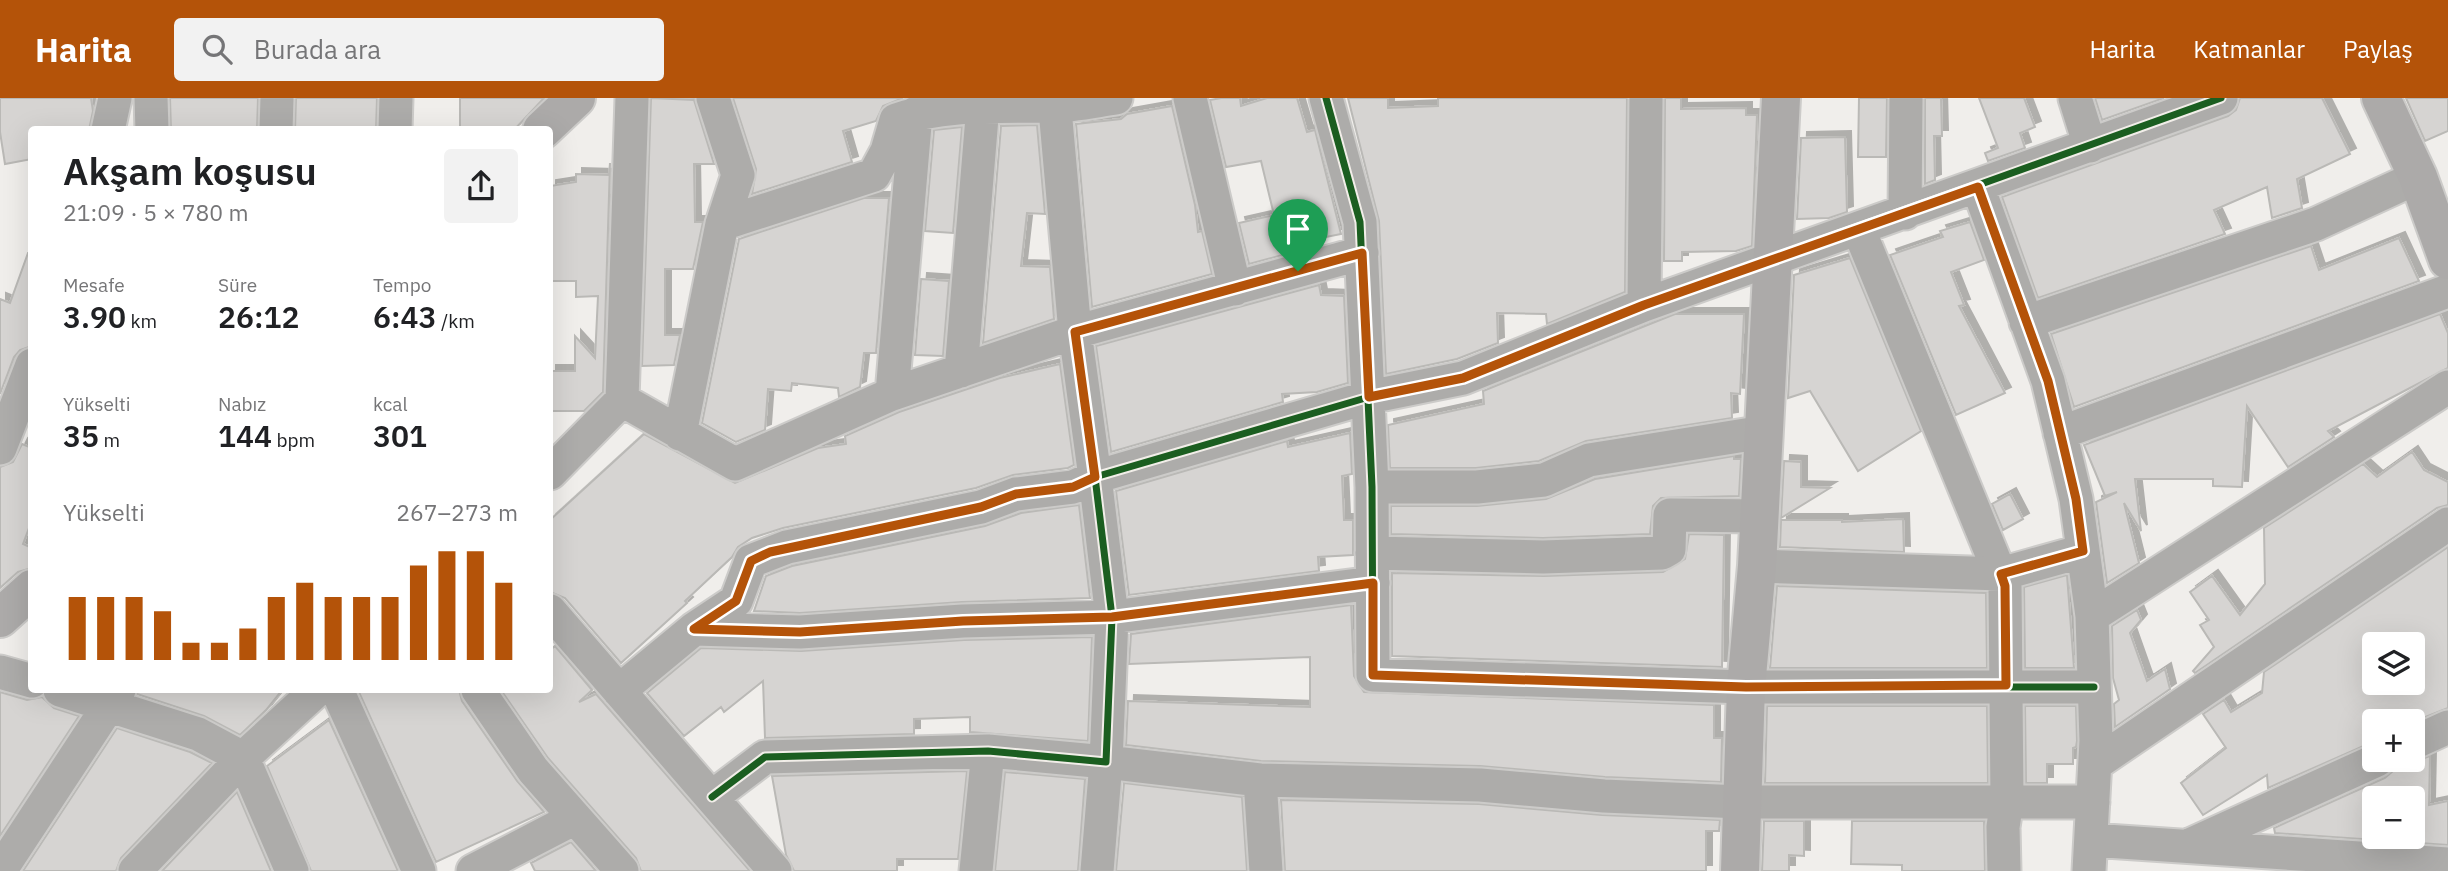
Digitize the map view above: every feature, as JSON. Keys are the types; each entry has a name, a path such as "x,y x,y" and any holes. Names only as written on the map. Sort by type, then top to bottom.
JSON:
{"street":[{"path":"109,126 116,98"},
{"path":"151,98 152,126"},
{"path":"276,126 277,98"},
{"path":"394,126 396,98"},
{"path":"546,126 576,98"},
{"path":"553,470 622,400 632,98"},
{"path":"680,434 722,224 738,175 713,98"},
{"path":"722,224 874,175 887,151 896,120 916,113 983,105 1116,98"},
{"path":"1189,98 1235,289"},
{"path":"1326,98 1360,222 1372,487 1373,675 1746,687 2094,687"},
{"path":"1644,305 1646,98"},
{"path":"1740,871 1740,802 1746,687 1760,516 1781,98"},
{"path":"1905,213 1906,98"},
{"path":"2075,98 2090,146"},
{"path":"619,691 694,629 736,601 751,561 770,552 981,507 1016,494 1073,487 1095,477 1369,397 1463,378 1644,305 1774,261 2221,98"},
{"path":"2381,98 2418,177 2440,211 2448,260"},
{"path":"1054,102 1075,332 1112,617 1106,762 1097,871"},
{"path":"961,370 983,105"},
{"path":"892,394 916,113"},
{"path":"2026,322 2316,224 2418,177"},
{"path":"1978,187 2048,381 2076,499 2092,616 2095,764 2090,855 2190,845 2448,864"},
{"path":"1859,230 2005,586 2007,800 2003,827 2004,871"},
{"path":"622,400 736,464 892,394 961,370 1075,332 1362,253"},
{"path":"2060,433 2448,291"},
{"path":"13,438 28,380"},
{"path":"2092,616 2448,387"},
{"path":"1372,487 1477,487 1544,480 1588,460 1764,432"},
{"path":"694,629 800,632 950,622 1112,617 1373,568 1543,556 1662,553 1669,549 1670,515 1760,516"},
{"path":"2095,764 2448,524"},
{"path":"1757,566 2001,574 2083,551"},
{"path":"0,618 28,593"},
{"path":"553,614 775,871"},
{"path":"0,672 28,680"},
{"path":"84,693 115,697 198,734 243,758 292,871"},
{"path":"135,871 243,758 313,693"},
{"path":"315,693 419,871"},
{"path":"480,693 533,770 573,819 622,871"},
{"path":"0,871 115,697"},
{"path":"2425,738 2448,727"},
{"path":"712,797 765,757 988,751 1260,780 1480,785 1604,796 1740,802 2093,802"},
{"path":"976,871 988,751"},
{"path":"2190,845 2362,767"},
{"path":"1260,780 1266,871"},
{"path":"473,871 573,819"}],"building":[{"path":"0,98 91,98 93,111 90,126 28,126 28,160 5,164 0,132"},
{"path":"170,98 258,98 257,126 171,126"},
{"path":"296,98 377,98 376,126 295,126"},
{"path":"460,98 544,98 518,126 460,126"},
{"path":"651,98 694,100 714,164 694,164 695,222 703,222 693,269 665,269 665,335 680,335 674,365 642,366"},
{"path":"733,98 903,98 883,106 876,121 843,131 852,162 752,194 756,169"},
{"path":"1240,98 1241,106 1267,98 1297,98 1307,132 1315,130 1341,234 1311,240 1312,247 1249,264 1239,223 1274,215 1261,161 1226,167 1210,100"},
{"path":"1348,98 1388,98 1388,108 1438,106 1438,98 1627,98 1625,292 1547,324 1546,314 1497,313 1498,343 1457,359 1386,374 1379,221"},
{"path":"1665,98 1681,98 1681,109 1746,108 1746,115 1757,115 1752,246 1736,251 1682,252 1682,261 1664,261"},
{"path":"1859,98 1887,98 1886,157 1858,157"},
{"path":"1925,98 1941,98 1942,136 1934,136 1935,180 1925,184"},
{"path":"1979,98 2024,98 2035,127 2020,133 2025,148 1988,161 1985,153 1998,148"},
{"path":"2095,98 2164,98 2102,120"},
{"path":"2240,98 2322,98 2350,154 2297,179 2302,208 2272,218 2267,187 2214,210 2225,234 2038,298 2002,197 2228,116 2236,110"},
{"path":"2406,98 2448,98 2448,131 2425,141"},
{"path":"1172,106 1195,205 1198,232 1202,231 1212,274 1092,307 1076,124 1121,119 1127,114"},
{"path":"1037,125 1045,214 1027,213 1021,266 1050,267 1054,319 983,343 1001,126"},
{"path":"962,127 953,233 925,231 934,130"},
{"path":"1845,137 1847,212 1829,218 1797,219 1801,138"},
{"path":"610,163 603,392 584,411 553,411 553,371 575,371 575,336 595,358 598,296 576,297 576,281 553,281 553,186 576,182 576,174 609,175"},
{"path":"864,198 889,198 876,353 864,353 860,387 839,397 838,388 792,383 791,391 768,389 765,430 736,442 702,423 739,239"},
{"path":"1970,222 1984,260 1951,272 1964,305 1959,306 2005,393 1956,415 1890,255 1943,237 1940,231"},
{"path":"2399,238 2419,281 2074,407 2051,334 2311,246 2319,270"},
{"path":"28,253 28,347 20,350 14,357 0,394 0,299 10,303"},
{"path":"1850,258 1921,431 1858,471 1810,391 1788,398 1794,275"},
{"path":"921,279 949,281 943,356 915,355"},
{"path":"1319,285 1321,295 1344,296 1348,383 1317,392 1282,394 1283,402 1111,452 1096,346"},
{"path":"1675,314 1744,314 1740,394 1731,393 1732,418 1586,441 1539,461 1476,468 1390,468 1388,425 1484,404 1483,391"},
{"path":"2440,314 2448,333 2448,368 2328,431 2334,437 2288,467 2247,406 2242,487 2213,486 2213,479 2135,479 2141,531 2124,503 2139,563 2107,583 2096,502 2117,492 2105,496 2084,445"},
{"path":"1060,364 1074,465 1013,475 976,488 783,528 752,538 738,547 732,557 685,601 687,603 621,663 565,598 553,593 553,517 644,434 735,483 818,448 846,444 845,436 899,412 1000,378"},
{"path":"1350,433 1352,474 1342,476 1344,520 1353,520 1353,555 1318,557 1319,571 1129,595 1116,491 1287,441 1288,447"},
{"path":"22,444 28,446 28,531 23,544 28,546 28,569 18,572 0,588 0,467 13,462"},
{"path":"2412,452 2424,470 2448,482 2448,505 2437,508 2195,673 2193,671 2214,647 2200,625 2209,620 2190,592 2212,576 2240,615 2265,584 2264,528 2363,464 2377,477"},
{"path":"1734,456 1734,459 1741,459 1739,496 1661,498 1653,506 1650,534 1543,538 1391,534 1391,506 1477,506 1546,499 1595,479"},
{"path":"1784,461 1801,462 1801,487 1830,488 1781,518"},
{"path":"2010,494 2023,519 2003,530 1992,504"},
{"path":"1079,505 1090,598 962,602 800,613 754,611 766,576 792,566 985,526 1021,513"},
{"path":"1903,519 1904,552 1780,547 1781,520 1842,522"},
{"path":"1689,534 1724,535 1722,667 1392,656 1392,573 1544,576 1663,572 1685,559"},
{"path":"2448,547 2448,708 2425,717 2425,709 2362,709 2362,747 2268,788 2267,775 2203,815 2181,783 2226,748 2203,714 2224,700 2231,712 2262,693 2264,672"},
{"path":"2067,575 2074,668 2025,668 2024,587"},
{"path":"1777,586 1986,593 1987,668 1770,668"},
{"path":"1351,605 1354,676 1364,692 1714,705 1714,738 1722,738 1721,782 1605,777 1480,766 1261,761 1126,745 1128,701 1310,707 1310,657 1129,664 1131,634"},
{"path":"2137,610 2141,620 2130,633 2147,681 2165,669 2170,689 2115,727 2114,704 2119,700 2113,678 2112,626"},
{"path":"1092,637 1088,741 970,732 970,717 914,719 914,734 765,738 763,681 724,712 721,707 684,736 647,693 701,648 801,651 964,640"},
{"path":"555,646 592,690 579,702 596,694 750,871 641,871 636,858 548,758 503,693 553,693"},
{"path":"0,692 27,700 42,697 54,708 79,716 0,836"},
{"path":"280,693 240,735 204,716 137,694"},
{"path":"359,693 460,693 462,701 517,781 544,812 436,862"},
{"path":"1767,706 1987,706 1988,783 1765,783"},
{"path":"2025,706 2076,706 2077,741 2076,747 2073,748 2073,764 2047,764 2047,783 2026,783"},
{"path":"329,720 398,871 311,871 267,766"},
{"path":"117,728 190,752 212,763 121,858 116,871 23,871"},
{"path":"2430,756 2429,805 2448,801 2448,845 2425,843 2425,786 2367,786 2392,772 2425,772 2425,758"},
{"path":"967,771 958,859 897,859 897,871 794,871 786,855 772,776"},
{"path":"1005,772 1085,779 1078,871 995,871"},
{"path":"1124,783 1242,797 1247,871 1116,871"},
{"path":"2362,788 2362,839 2275,833 2274,828"},
{"path":"237,792 271,871 162,871"},
{"path":"1281,800 1479,804 1602,815 1720,820 1719,831 1706,831 1706,871 1285,871"},
{"path":"1764,821 1804,821 1804,856 1789,855 1789,871 1762,871"},
{"path":"1852,821 1984,821 1985,871 1902,871 1902,865 1851,864"},
{"path":"571,842 596,871 535,871 531,863"}],"cycle path":[{"path":"1326,98 1360,222 1372,487 1373,675 1746,687 2094,687"},
{"path":"712,797 765,757 988,751 1106,762 1112,617 1095,477 1369,397 1463,378 1644,305 2221,98"}],"route":[{"path":"1978,187 2048,381 2076,499 2083,551 2001,574 2005,586 2006,685 1746,687 1373,675 1373,583 1112,617 857,626 800,632 694,629 736,601 751,561 770,552 981,507 1016,494 1073,487 1095,477 1075,332 1298,271 1362,253 1369,397 1463,378 1644,305 1978,187"}]}
